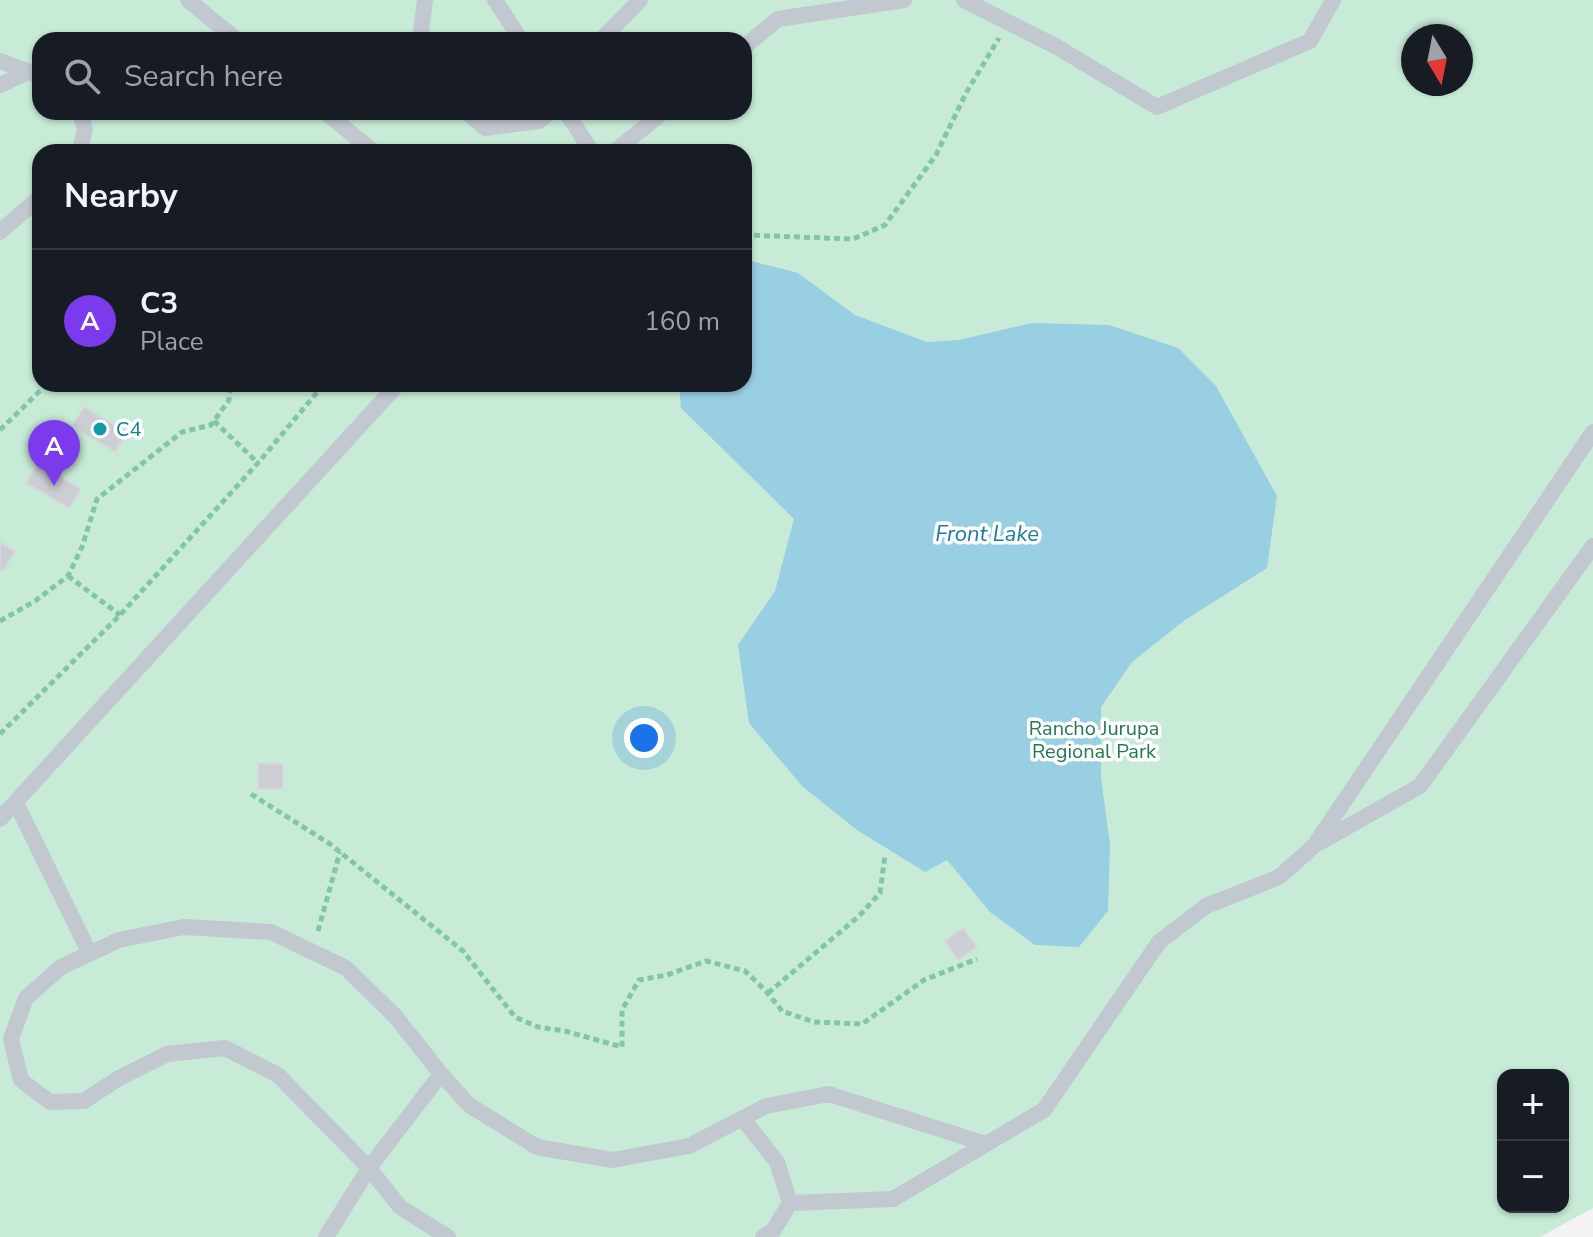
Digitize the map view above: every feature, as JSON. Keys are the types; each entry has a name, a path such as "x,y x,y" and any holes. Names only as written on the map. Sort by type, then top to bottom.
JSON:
{"lane":[{"path":"188,0 227,32"},
{"path":"421,32 425,0"},
{"path":"495,0 516,32"},
{"path":"609,32 640,0"},
{"path":"752,40 778,19 904,0"},
{"path":"964,0 1057,47 1157,107 1310,41 1333,0"},
{"path":"0,61 32,74"},
{"path":"0,85 32,74"},
{"path":"81,144 85,130 82,120"},
{"path":"335,120 364,144"},
{"path":"476,120 485,128 540,120"},
{"path":"571,120 587,144"},
{"path":"624,144 653,120"},
{"path":"0,232 32,204"},
{"path":"0,819 391,392"},
{"path":"1315,845 1593,432"},
{"path":"790,1203 893,1199 1044,1110 1159,942 1206,906 1279,877 1315,845 1420,786 1593,546"},
{"path":"16,803 89,952"},
{"path":"448,1237 400,1207 369,1168 278,1075 225,1048 167,1054 119,1078 84,1101 50,1102 21,1080 11,1039 26,998 61,967 119,940 184,927 271,932 346,968 395,1016 469,1105 537,1147 612,1160 689,1146 766,1106 829,1094 986,1144"},
{"path":"326,1237 369,1168 441,1074"},
{"path":"742,1118 777,1162 790,1203 773,1231 763,1237"}],"path":[{"path":"752,235 853,239 885,225 936,155 966,93 999,39 1001,19"},
{"path":"0,430 39,392"},
{"path":"0,621 35,601 68,576 82,547 97,499 182,432 211,425 229,400 230,392"},
{"path":"0,734 120,615 258,463 317,392"},
{"path":"214,421 258,463"},
{"path":"68,576 120,615"},
{"path":"251,794 340,852 463,951 515,1017 538,1027 622,1047 622,1010 639,980 667,975 706,961 745,971 782,1011 814,1022 862,1024 924,980 977,959"},
{"path":"312,952 340,852"},
{"path":"768,993 859,916 880,893 885,855"}],"green space":[{"name":"Rancho Jurupa Regional Park","path":"0,0 1593,0 1593,1208 1540,1237 0,1237"}],"water":[{"name":"Front Lake","path":"752,261 798,273 855,315 927,342 959,340 1032,323 1109,325 1178,348 1216,386 1277,496 1267,568 1185,620 1132,662 1101,707 1101,777 1110,845 1108,911 1079,947 1035,945 990,912 947,860 925,872 857,830 802,786 749,723 738,645 775,591 794,519 681,408 680,392 752,392"}],"building":[{"name":"C4","path":"84,407 127,432 115,452 72,426"},
{"path":"38,463 81,489 69,508 26,483"},
{"path":"0,542 15,551 3,571 0,569"},
{"path":"258,763 283,764 283,789 258,789"},
{"path":"963,928 977,947 958,960 945,941"}],"place":[{"name":"C4","path":"100,429"},
{"name":"C3","path":"54,486"}]}
